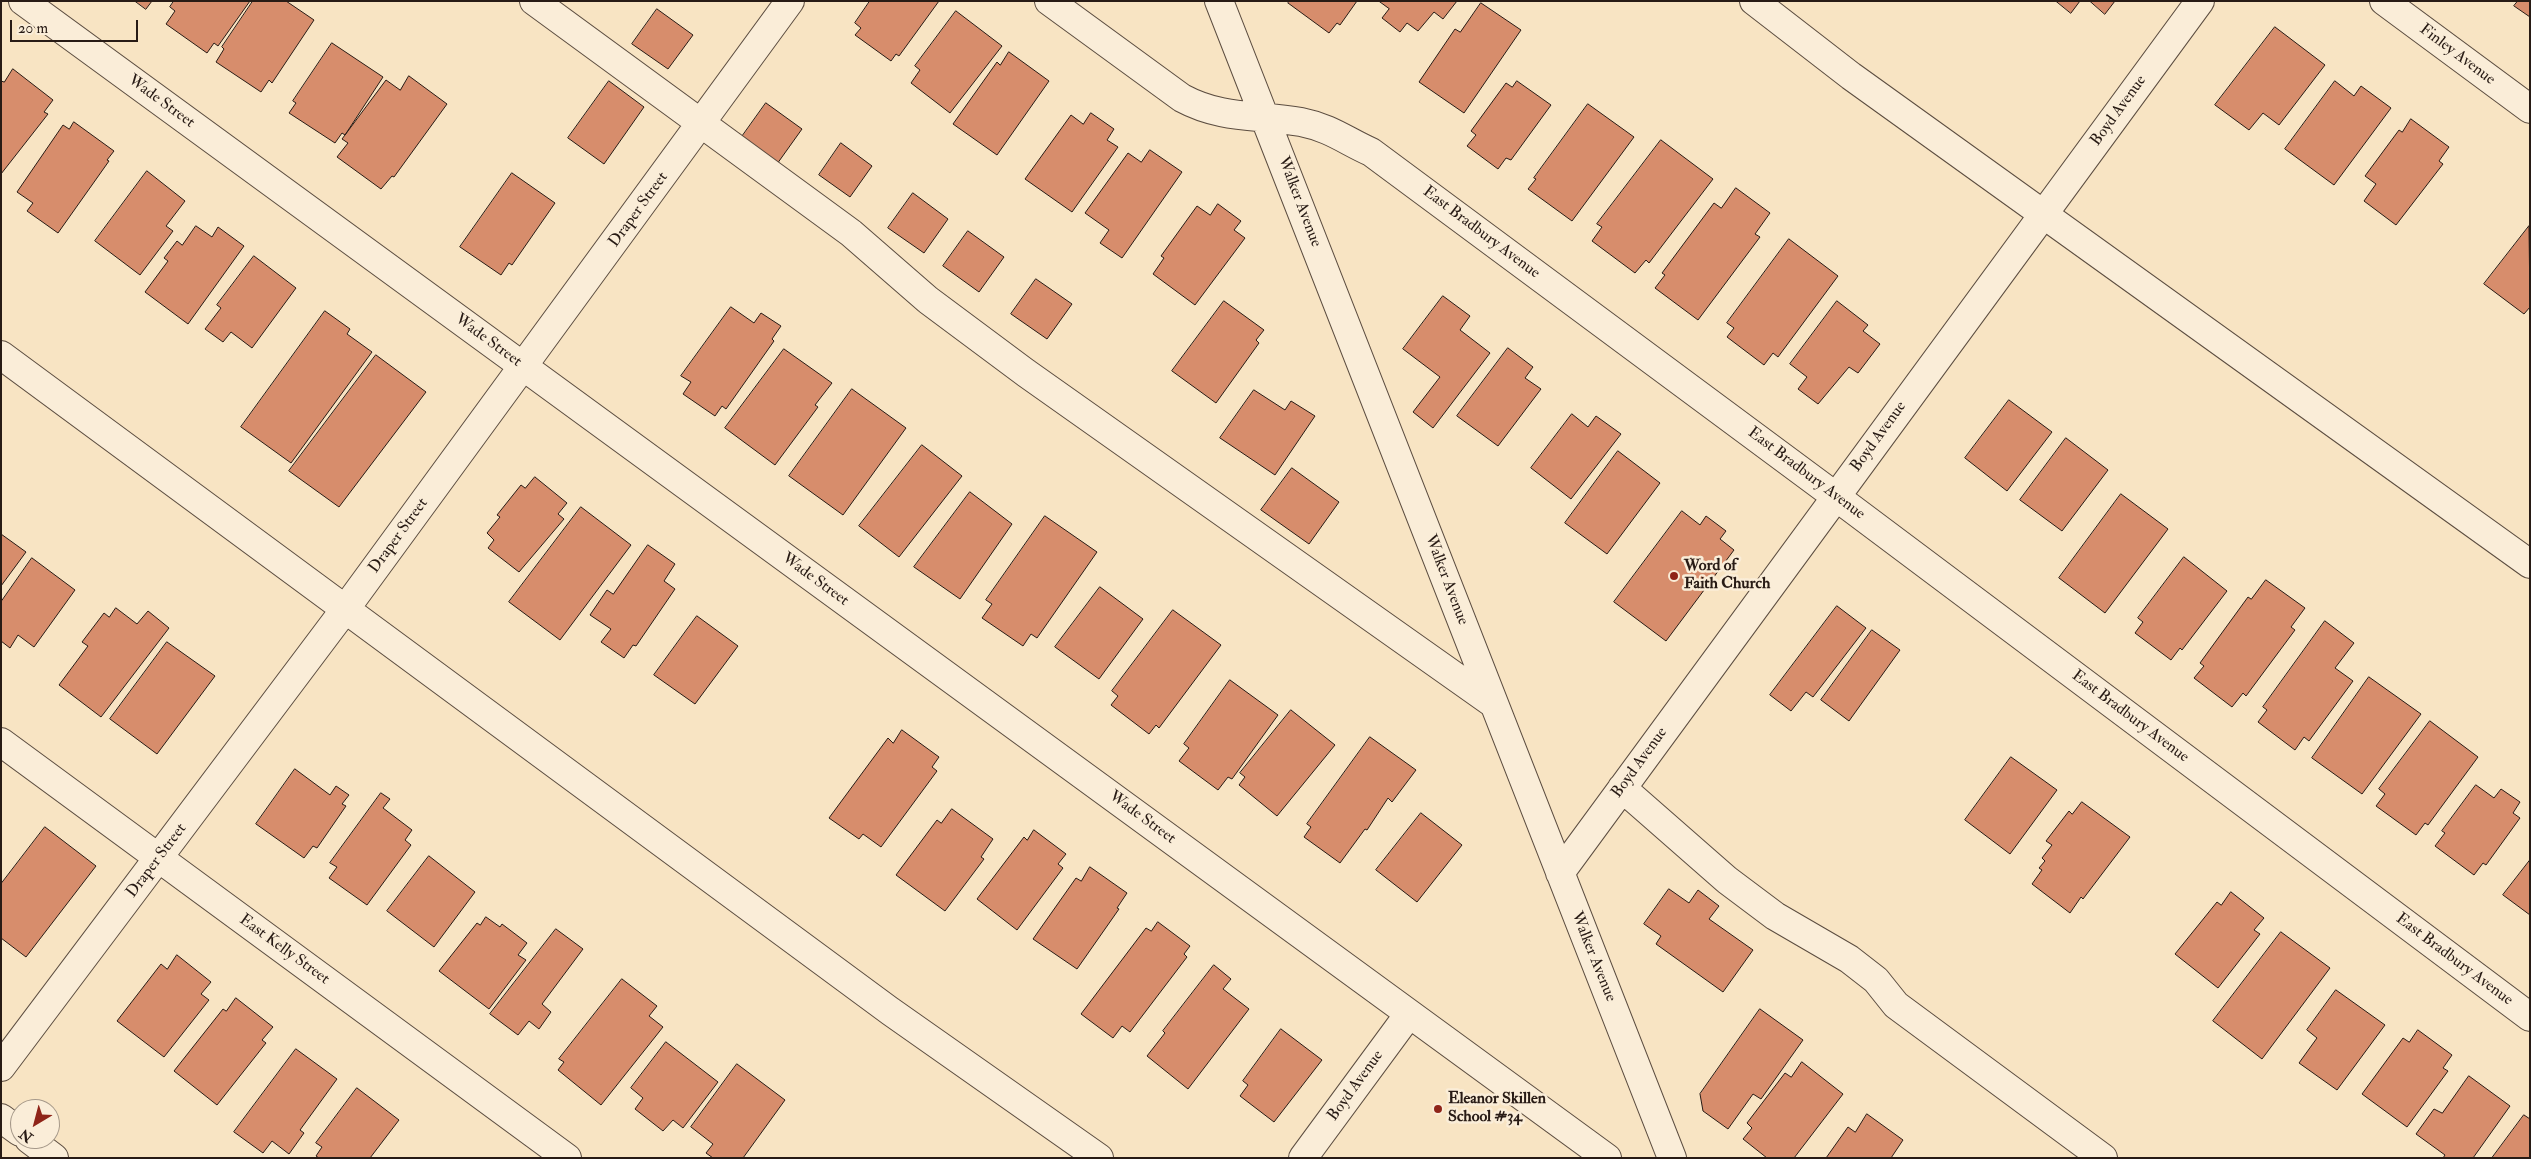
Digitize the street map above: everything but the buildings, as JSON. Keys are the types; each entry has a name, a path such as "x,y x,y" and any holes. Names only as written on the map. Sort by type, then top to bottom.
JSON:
{"street":[{"name":"Wade Street","path":"23,1 1607,1158"},
{"path":"534,1 851,233 928,300 1026,373 1494,704"},
{"name":"Draper Street","path":"1,1066 346,608 702,124 790,1"},
{"name":"East Bradbury Avenue","path":"1049,1 1182,98 1198,106 1231,116 1302,122 1325,128 1371,152 1836,496 2530,1017"},
{"name":"Walker Avenue","path":"1219,1 1267,119 1672,1158"},
{"path":"1754,1 1851,76 2530,564"},
{"name":"Boyd Avenue","path":"1560,873 2200,1"},
{"name":"Finley Avenue","path":"2384,1 2530,109"},
{"path":"1,355 890,1011 1098,1158"},
{"name":"East Kelly Street","path":"1,742 568,1158"},
{"path":"1622,788 1727,880 1775,916 1850,959 1876,980 1896,1005 2103,1158"},
{"name":"Boyd Avenue","path":"1304,1158 1409,1014"},
{"path":"42,1149 54,1158"}],"place":[{"name":"Word of Faith Church","path":"1674,576"},
{"name":"Eleanor Skillen School #34","path":"1438,1109"}]}
